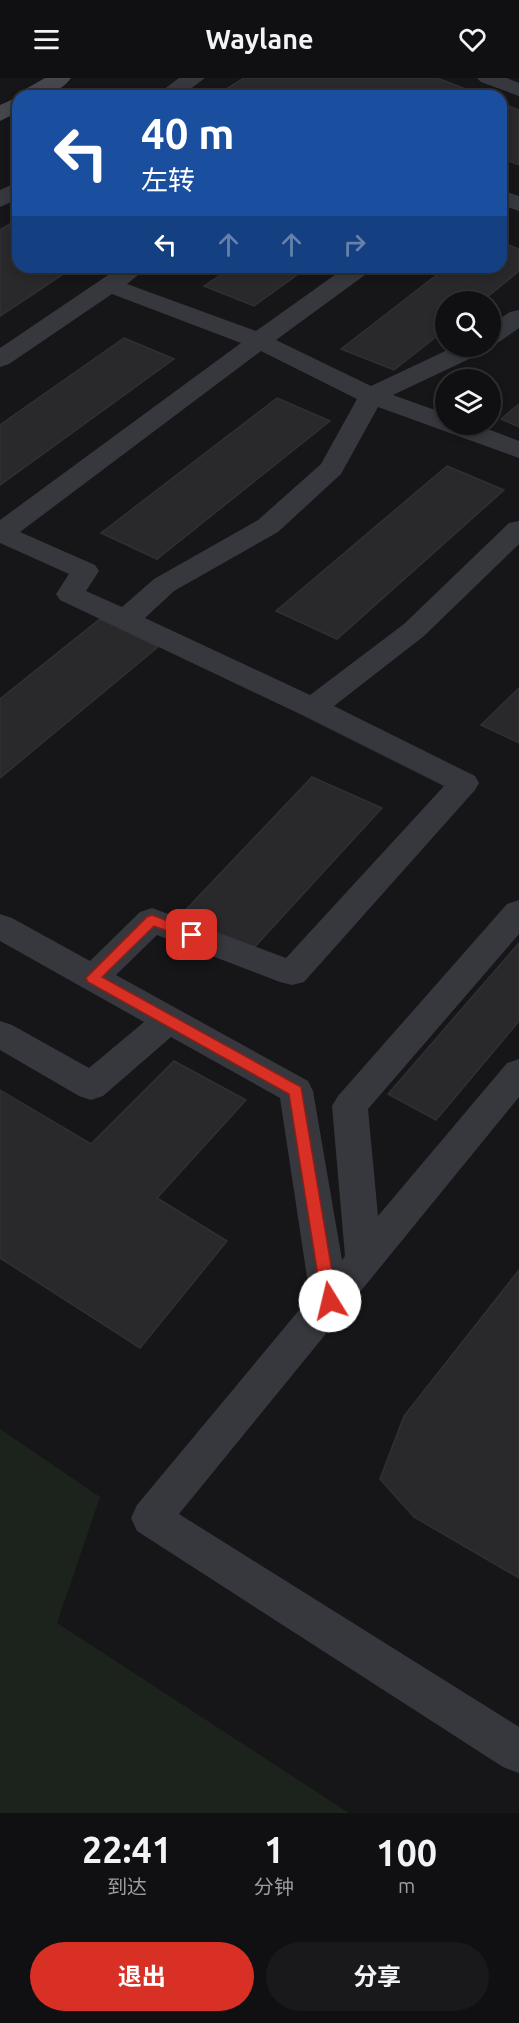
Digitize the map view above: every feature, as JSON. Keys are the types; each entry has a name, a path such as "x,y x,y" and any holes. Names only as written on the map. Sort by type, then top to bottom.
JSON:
{"street":[{"path":"40,90 60,78"},
{"path":"175,90 194,78"},
{"path":"488,78 519,90"},
{"path":"0,359 127,273"},
{"path":"93,978 152,920 292,974 464,783 313,708 70,594 86,571 0,533 353,273"},
{"path":"109,285 259,341 371,396 435,419"},
{"path":"501,329 519,317"},
{"path":"125,620 164,585 268,526 332,468 371,396 454,357"},
{"path":"479,435 519,450"},
{"path":"313,708 414,630 519,529"},
{"path":"364,1259 350,1106 519,912"},
{"path":"1,928 296,1091 330,1301"},
{"path":"0,1034 91,1086 169,1020"},
{"path":"519,1072 151,1518 519,1752"}],"shaded area":[{"path":"0,1429 100,1497 57,1623 349,1813 0,1813"}],"building":[{"path":"244,78 437,78 468,90 225,90"},
{"path":"507,105 519,110 519,165 507,160"},
{"path":"12,223 12,273 65,273 0,316 0,230"},
{"path":"507,244 519,249 519,271 494,291 435,291 435,338 394,370 341,349 439,273 507,273"},
{"path":"223,273 300,273 254,306 204,286"},
{"path":"124,338 174,359 0,485 0,425"},
{"path":"277,398 330,421 157,559 101,533"},
{"path":"519,404 519,427 501,419"},
{"path":"447,466 504,490 337,639 276,611"},
{"path":"100,619 158,647 0,778 0,699"},
{"path":"519,688 519,743 481,725"},
{"path":"312,777 382,808 250,952 179,917"},
{"path":"519,943 519,1021 436,1120 388,1094"},
{"path":"174,1061 246,1100 157,1198 227,1241 140,1348 0,1258 0,1090 91,1144"},
{"path":"519,1270 519,1578 414,1517 380,1479 404,1416"}],"route":[{"path":"192,935 152,920 93,978 296,1091 330,1301"}]}
